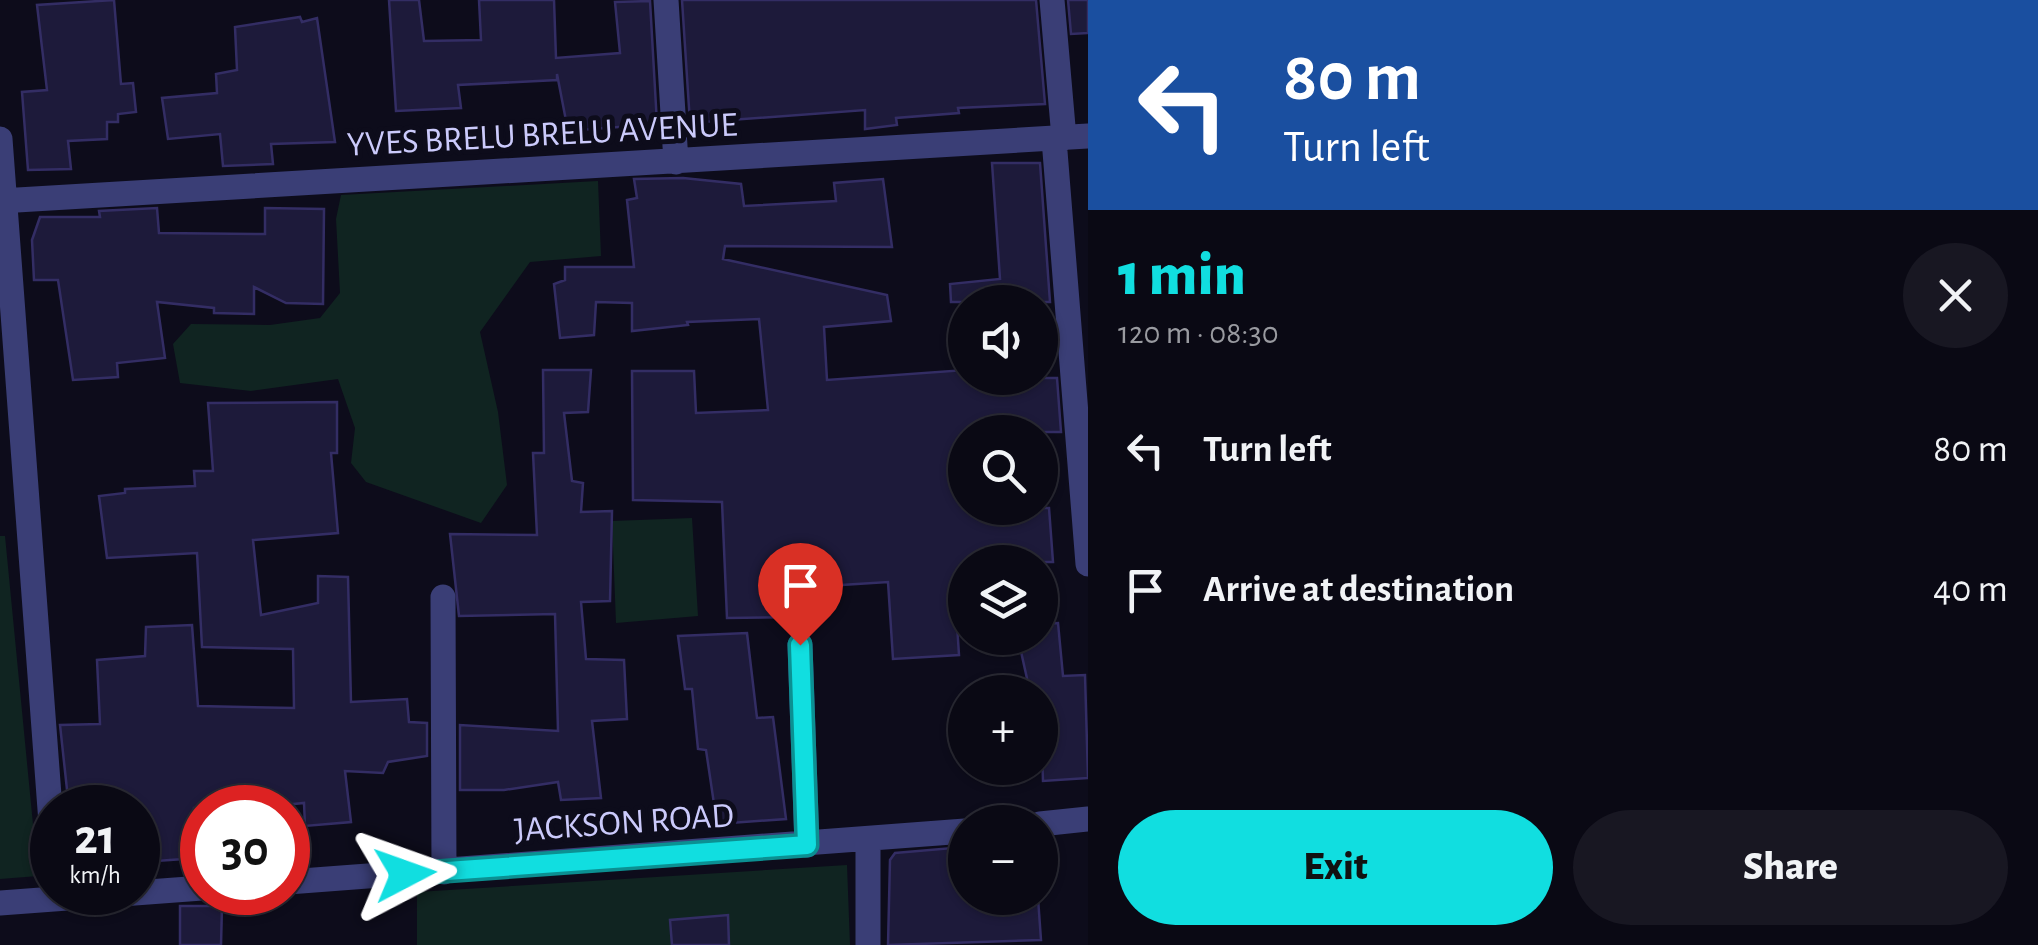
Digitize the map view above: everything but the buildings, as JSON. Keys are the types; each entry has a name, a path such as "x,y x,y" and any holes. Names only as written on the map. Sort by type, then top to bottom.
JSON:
{"street":[{"path":"666,0 676,162"},
{"path":"1052,0 1069,138 1088,564"},
{"name":"YVES BRELU BRELU AVENUE","path":"2,201 1069,138"},
{"path":"0,140 48,785"},
{"path":"442,597 444,872"},
{"path":"800,645 807,845"},
{"path":"1058,822 1088,819"},
{"name":"JACKSON ROAD","path":"310,881 948,833"},
{"path":"868,840 868,945"},
{"path":"0,902 30,898"}],"green space":[{"path":"598,181 601,256 530,262 480,332 498,412 507,485 481,523 366,482 351,463 355,428 338,379 251,391 180,383 173,344 191,324 270,325 320,318 340,293 336,219 341,195"},
{"path":"692,518 698,616 616,623 612,521"},
{"path":"0,536 5,536 30,794 30,877 0,879"},
{"path":"847,865 850,945 417,945 417,892"}],"route":[{"path":"405,874 807,845 800,645"}]}
